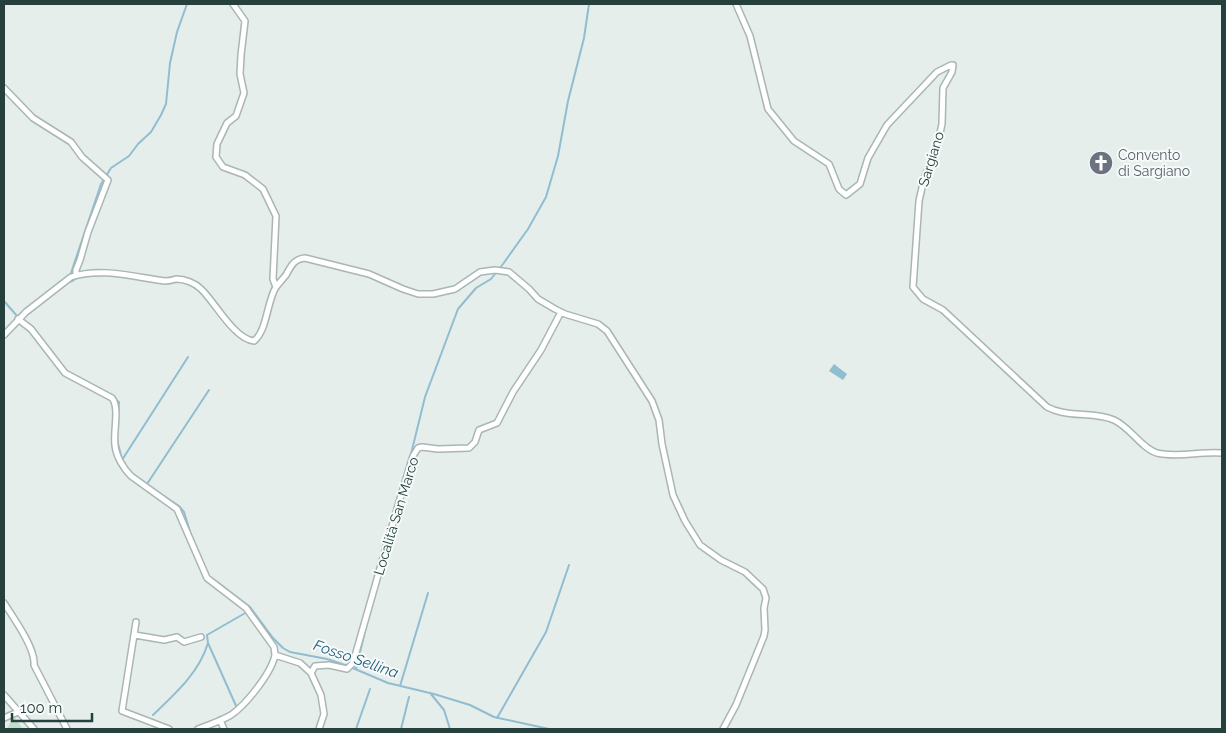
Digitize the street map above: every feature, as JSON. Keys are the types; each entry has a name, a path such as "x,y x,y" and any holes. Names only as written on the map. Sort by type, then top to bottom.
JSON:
{"street":[{"path":"233,4 245,21 240,55 240,74 244,93 236,116 227,123 217,144 216,157 223,167 245,175 263,189 276,216 273,279 276,287"},
{"name":"Sargiano","path":"736,4 750,36 768,109 794,141 829,164 839,189 846,195 860,184 868,158 887,125 937,72 951,65 953,66 952,72 943,88 942,124 938,142 924,179 919,201 913,287 923,299 943,310 1046,407 1062,412 1103,416 1116,420 1132,432 1150,450 1156,453 1222,453"},
{"path":"4,88 33,118 70,142 82,157 106,178 76,275"},
{"path":"4,335 19,318 76,275 106,272 151,277 167,281 177,279 189,281 200,288 239,333 250,341 254,341 257,339 276,287 282,282 293,262 299,259 305,258 368,274 403,290 418,294 433,294 455,289 480,272 495,270 509,272 538,299 560,312 598,324 612,337 652,401 659,420 673,495 685,521 700,545 721,560 745,572 766,593 765,630 736,705 723,729"},
{"name":"Località San Marco","path":"311,673 315,666 329,665 347,669 353,663 399,502 413,456 418,448 422,446 438,449 468,448 475,442 479,430 497,423 513,392 541,350 560,312"},
{"path":"19,318 31,329 65,373 112,398 116,406 115,448 125,470 177,509 207,578 246,608 274,647 275,655 264,676 244,703 233,714 198,729"},
{"path":"4,603 29,644 35,660 34,665 66,729"},
{"path":"136,622 122,711 169,729"},
{"path":"135,635 164,640 177,636 184,642 201,637"},
{"path":"275,655 300,664 311,673 321,695 324,714 319,729"},
{"path":"4,694 34,729"},
{"path":"4,718 18,712"},
{"path":"220,720 224,729"}],"green space":[{"path":"15,718 23,729 7,729 11,721"}],"water":[{"path":"834,364 847,374 843,380 829,371"}],"waterway":[{"path":"71,273 101,184 111,168 129,156 151,132 166,104 170,63 177,32 187,4"},
{"path":"411,454 425,397 458,309 476,288 491,279 503,264 528,229 546,197 558,156 568,101 584,38 589,4"},
{"path":"67,283 74,280"},
{"name":"Fosso Sellina","path":"4,301 17,316 25,321"},
{"path":"122,460 188,357"},
{"path":"147,484 209,390"},
{"name":"Fosso Sellina","path":"115,399 119,402 118,418"},
{"name":"Fosso Sellina","path":"117,440 122,459"},
{"name":"Fosso Sellina","path":"147,485 179,506 184,512 191,535"},
{"path":"375,594 396,522"},
{"path":"497,718 546,632 569,565"},
{"name":"Fosso Sellina","path":"217,582 250,607 273,638 290,652 327,659 388,683 470,705 494,717 549,729"},
{"path":"400,686 428,593"},
{"path":"237,708 208,643 207,635 247,612"},
{"path":"356,669 367,623"},
{"path":"153,715 178,691 199,664 208,643"},
{"path":"356,729 370,689"},
{"name":"Fosso Sellina","path":"431,694 444,710 450,729"},
{"path":"401,729 409,697"}],"place":[{"name":"Convento di Sargiano","path":"1101,163"}]}
